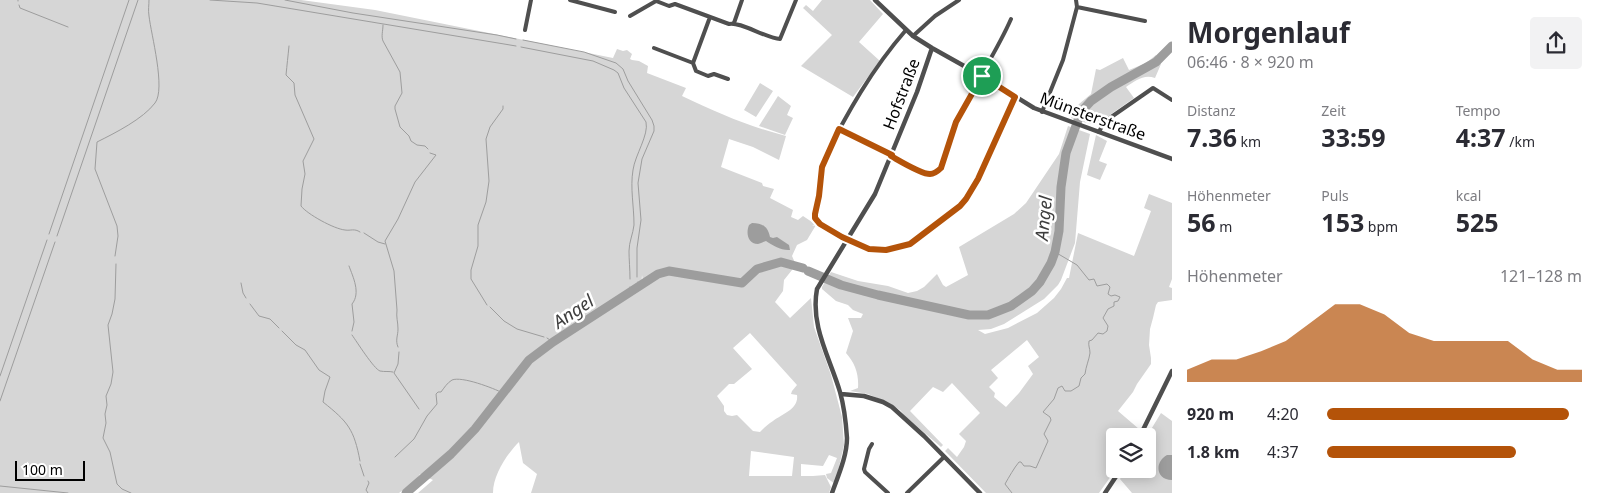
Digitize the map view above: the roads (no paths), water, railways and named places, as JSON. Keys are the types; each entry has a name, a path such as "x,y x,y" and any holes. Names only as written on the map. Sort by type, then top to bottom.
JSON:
{"street":[{"path":"525,30 531,0"},
{"path":"570,0 615,12"},
{"path":"734,23 742,0"},
{"path":"630,16 656,1 669,6 675,4 729,24 734,23 774,39 780,39 796,0"},
{"name":"Münsterstraße","path":"875,0 913,36 1042,112 1172,159"},
{"path":"913,36 935,16 959,0"},
{"path":"1042,112 1063,60 1077,7 1075,0"},
{"path":"1077,7 1145,21"},
{"path":"692,63 710,17"},
{"path":"839,129 911,167 930,174 937,172 941,168 956,122 1011,19"},
{"path":"906,30 869,78 839,129 822,167 815,214 815,218 820,224 848,240 869,249 877,250 910,244 960,206 966,199 978,179 1015,97"},
{"path":"654,48 692,63 696,71 708,76 714,74 728,79"},
{"name":"Hofstraße","path":"832,493 846,441 841,394 818,327 815,300 817,289 875,194 932,48"},
{"path":"1099,132 1104,122 1153,88 1172,100"},
{"path":"1144,428 1172,371"},
{"path":"841,394 864,396 892,407 924,436 980,493"},
{"path":"872,444 864,469 888,493"},
{"path":"907,493 944,456"},
{"path":"1105,493 1115,478"}],"waterway":[{"path":"49,234 129,0"},
{"path":"57,236 138,0"},
{"path":"115,256 118,236 117,226 95,169 97,142 143,115 155,103 158,96 157,61 149,14 149,0"},
{"path":"210,0 257,3 516,46"},
{"path":"285,0 516,39"},
{"path":"19,5 20,8 68,27"},
{"path":"383,25 383,41 400,72 402,93 395,106 400,127 409,136 411,141 428,149"},
{"path":"523,40 584,52 616,63 623,69 628,81 652,120 654,131 642,159 638,183 641,220 637,248 637,277"},
{"path":"289,46 286,75 294,83 295,95 314,139 303,161 305,174 301,206 315,217 334,227 360,232"},
{"name":"Angel","path":"808,271 841,285 969,315 988,315 1011,306 1032,291 1040,282 1055,252 1059,231 1061,187 1066,153 1081,112 1091,101 1111,87 1156,62 1172,46"},
{"path":"521,47 593,61 614,70 618,73 624,88 646,122 646,133 634,164 632,177 634,225 629,248 630,279"},
{"path":"487,305 471,279 471,270 478,246 478,225 486,202 489,181 486,139 490,127 503,109 503,106"},
{"path":"398,347 394,271 385,241 398,219 415,182 436,155 430,153"},
{"path":"364,233 385,244"},
{"path":"0,376 47,240"},
{"path":"0,401 55,242"},
{"path":"1012,493 1005,484 1015,467 1021,462 1024,466 1036,468 1048,441 1044,434 1051,420 1043,412 1054,399 1058,388 1062,386 1065,391 1071,391 1079,386 1081,378 1085,374 1090,356 1089,341 1098,333 1103,334 1107,331 1108,326 1103,318 1108,309 1114,306 1114,302 1118,301 1120,297 1108,294 1110,287 1107,284 1097,286 1094,279 1089,280 1077,265 1055,252"},
{"name":"Angel","path":"406,493 451,454 475,429 529,360 553,342 658,274 669,271 742,283 757,269 781,262 803,268"},
{"path":"116,264 115,299 108,325 113,372 106,396 106,423 103,438 110,452 117,484 122,489 131,493"},
{"path":"349,266 356,290 355,300 352,304 354,322 352,331"},
{"path":"241,283 246,298"},
{"name":"Angel","path":"630,287 631,291"},
{"path":"250,304 259,316 270,319 279,328"},
{"path":"490,307 504,321 517,329 544,337"},
{"path":"282,331 296,345 305,350 319,370 330,377 323,402 349,427 360,461"},
{"path":"352,335 377,369 393,372"},
{"name":"Angel","path":"547,338 553,342"},
{"path":"399,352 398,364 394,373 419,409"},
{"path":"395,457 414,439 427,416 437,404 436,394 441,392 452,380 470,381 503,393"},
{"path":"360,464 364,476"},
{"path":"368,481 366,490 368,493"},
{"path":"0,486 68,493"}]}
